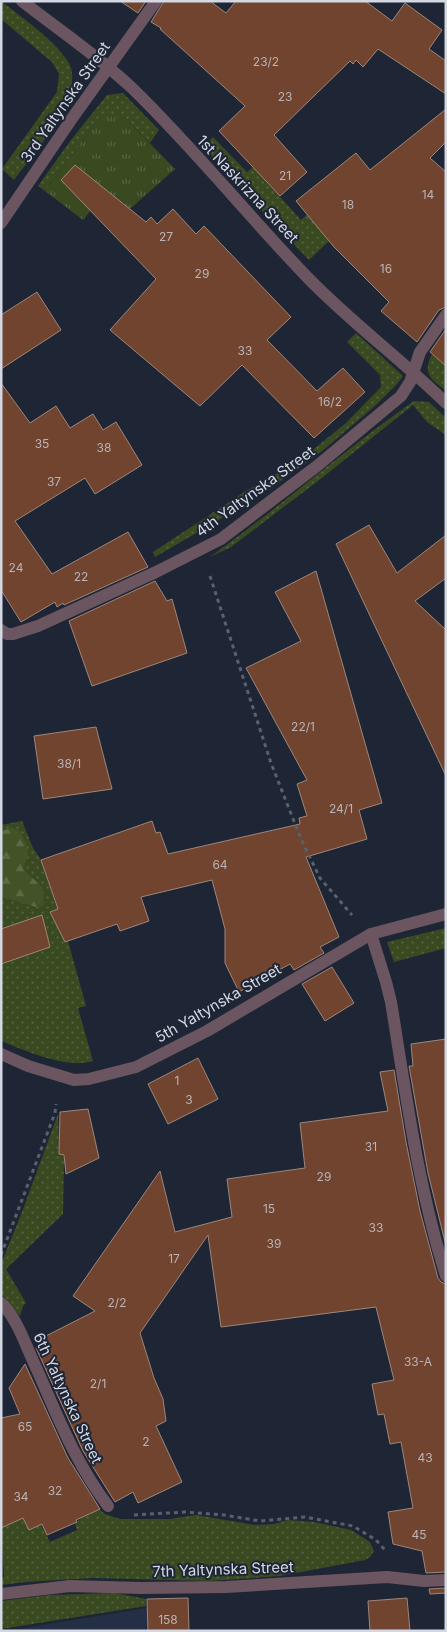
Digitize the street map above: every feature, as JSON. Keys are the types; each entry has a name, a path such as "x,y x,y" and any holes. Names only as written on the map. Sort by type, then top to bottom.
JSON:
{"street":[{"name":"1st Naskrizna Street","path":"22,1 108,68 144,101 320,289 413,371 446,403"},
{"name":"3rd Yaltynska Street","path":"1,223 156,1"},
{"name":"4th Yaltynska Street","path":"1,630 7,634 13,634 38,626 221,539 286,490 401,396 420,352 446,315"},
{"name":"5th Yaltynska Street","path":"1,1054 28,1066 74,1080 89,1079 136,1067 207,1032 370,934 446,914"},
{"path":"370,934 391,1002 424,1194 434,1240 446,1276"},
{"name":"6th Yaltynska Street","path":"1,1303 6,1307 18,1328 76,1457 95,1490 108,1506"},
{"name":"7th Yaltynska Street","path":"1,1594 70,1586 141,1588 226,1587 388,1577 424,1581 446,1580"}],"path":[{"path":"200,550 227,624 271,763 300,839 320,878 349,911"},
{"path":"1,1255 55,1112 61,1076"},
{"path":"108,1506 114,1513 123,1516 185,1512 224,1515 260,1522 305,1516 353,1526 360,1529 382,1546 389,1560 388,1577"}],"shaded area":[{"path":"147,1608 148,1631 6,1631"}],"green space":[{"path":"1,1 38,30 63,54 69,63 72,76 70,91 55,124 14,180 2,169 57,92 59,74 52,62 1,19"},
{"path":"123,93 159,130 150,143 124,117 100,117 45,191 38,186 107,95"},
{"path":"100,117 124,117 175,169 130,209 107,191 83,220 45,191"},
{"path":"213,137 247,172 255,166 263,178 301,220 308,214 329,241 309,260 203,147"},
{"path":"356,333 403,376 397,384 376,405 322,451 263,494 155,557 153,552 249,489 298,462 346,423 381,387 380,375 347,342"},
{"path":"432,354 446,366 446,391 432,379 428,371"},
{"path":"414,401 429,402 446,418 446,435 427,422 413,405 231,547 210,557 362,439"},
{"path":"22,821 33,848 41,860 68,941 86,1006 78,1008 93,1061 71,1063 59,1061 34,1054 1,1041 1,825"},
{"path":"12,828 20,831 28,851 23,869 43,888 44,904 42,906 36,907 1,896 1,831"},
{"path":"446,928 446,948 394,962 387,942"},
{"path":"58,1114 59,1154 63,1155 64,1159 63,1214 6,1269 26,1303 20,1316 1,1294 1,1264"},
{"path":"94,1505 105,1514 120,1519 170,1519 196,1515 255,1525 274,1524 288,1520 314,1522 351,1530 370,1542 374,1551 365,1560 280,1576 210,1581 93,1578 1,1585 1,1578 4,1577 1,1528 15,1521 18,1507 29,1530 41,1524 50,1542 77,1530 75,1524"},
{"path":"115,1593 146,1599 146,1606 1,1629 1,1601 49,1595"}],"building":[{"path":"120,1 146,1 138,13"},
{"path":"164,1 210,1 226,13 236,1 365,1 392,21 405,3 442,30 429,49 446,61 446,94 378,49 363,67 356,60 353,64 350,61 274,135 307,172 280,196 219,131 245,106 161,28 151,22"},
{"path":"446,109 446,142 430,158 446,172 446,307 439,310 417,342 381,311 389,302 334,247 296,201 356,153 370,170"},
{"path":"75,165 146,222 151,217 157,224 173,209 196,234 204,226 291,317 267,340 317,391 343,368 365,392 314,438 242,365 200,406 110,330 156,279 61,180"},
{"path":"37,292 61,330 1,369 1,315"},
{"path":"446,329 446,366 430,352"},
{"path":"1,383 30,423 56,406 70,428 93,414 103,430 116,422 142,465 95,494 85,478 15,521 52,574 128,532 148,567 64,605 63,603 57,607 55,602 21,622 1,590"},
{"path":"369,525 397,573 446,535 446,578 415,601 446,630 446,776 336,544"},
{"path":"316,571 382,803 359,810 367,839 306,857 339,937 320,947 324,953 294,970 290,964 239,992 225,963 225,929 212,880 141,897 149,921 120,931 117,924 65,942 50,912 58,909 41,860 152,821 156,833 160,832 168,854 300,824 299,818 307,816 297,784 307,780 246,668 301,641 275,592"},
{"path":"155,581 167,601 172,599 187,653 92,686 69,621"},
{"path":"96,727 112,789 43,799 34,736"},
{"path":"42,915 50,947 1,964 1,929"},
{"path":"332,967 354,1003 325,1021 302,984"},
{"path":"446,1039 446,1246 428,1173 409,1066 413,1066 411,1044"},
{"path":"198,1058 218,1099 168,1124 148,1084"},
{"path":"394,1070 420,1211 438,1278 446,1284 446,1572 426,1573 422,1551 393,1544 388,1512 413,1508 401,1442 390,1444 384,1414 378,1415 372,1384 394,1380 376,1307 221,1327 208,1235 140,1333 154,1378 163,1399 166,1421 156,1426 182,1482 138,1503 133,1492 115,1502 83,1451 36,1348 44,1337 95,1311 73,1296 160,1171 175,1232 232,1217 227,1179 305,1168 300,1123 388,1111 380,1072"},
{"path":"88,1109 99,1158 66,1174 64,1155 59,1154 60,1112"},
{"path":"25,1364 68,1458 100,1509 76,1520 77,1522 47,1535 42,1524 29,1530 23,1518 1,1528 1,1418 20,1414 9,1388"},
{"path":"446,1588 446,1593 430,1594 429,1589"},
{"path":"188,1598 189,1631 148,1631 147,1599"},
{"path":"407,1598 410,1631 370,1631 368,1601"}]}
